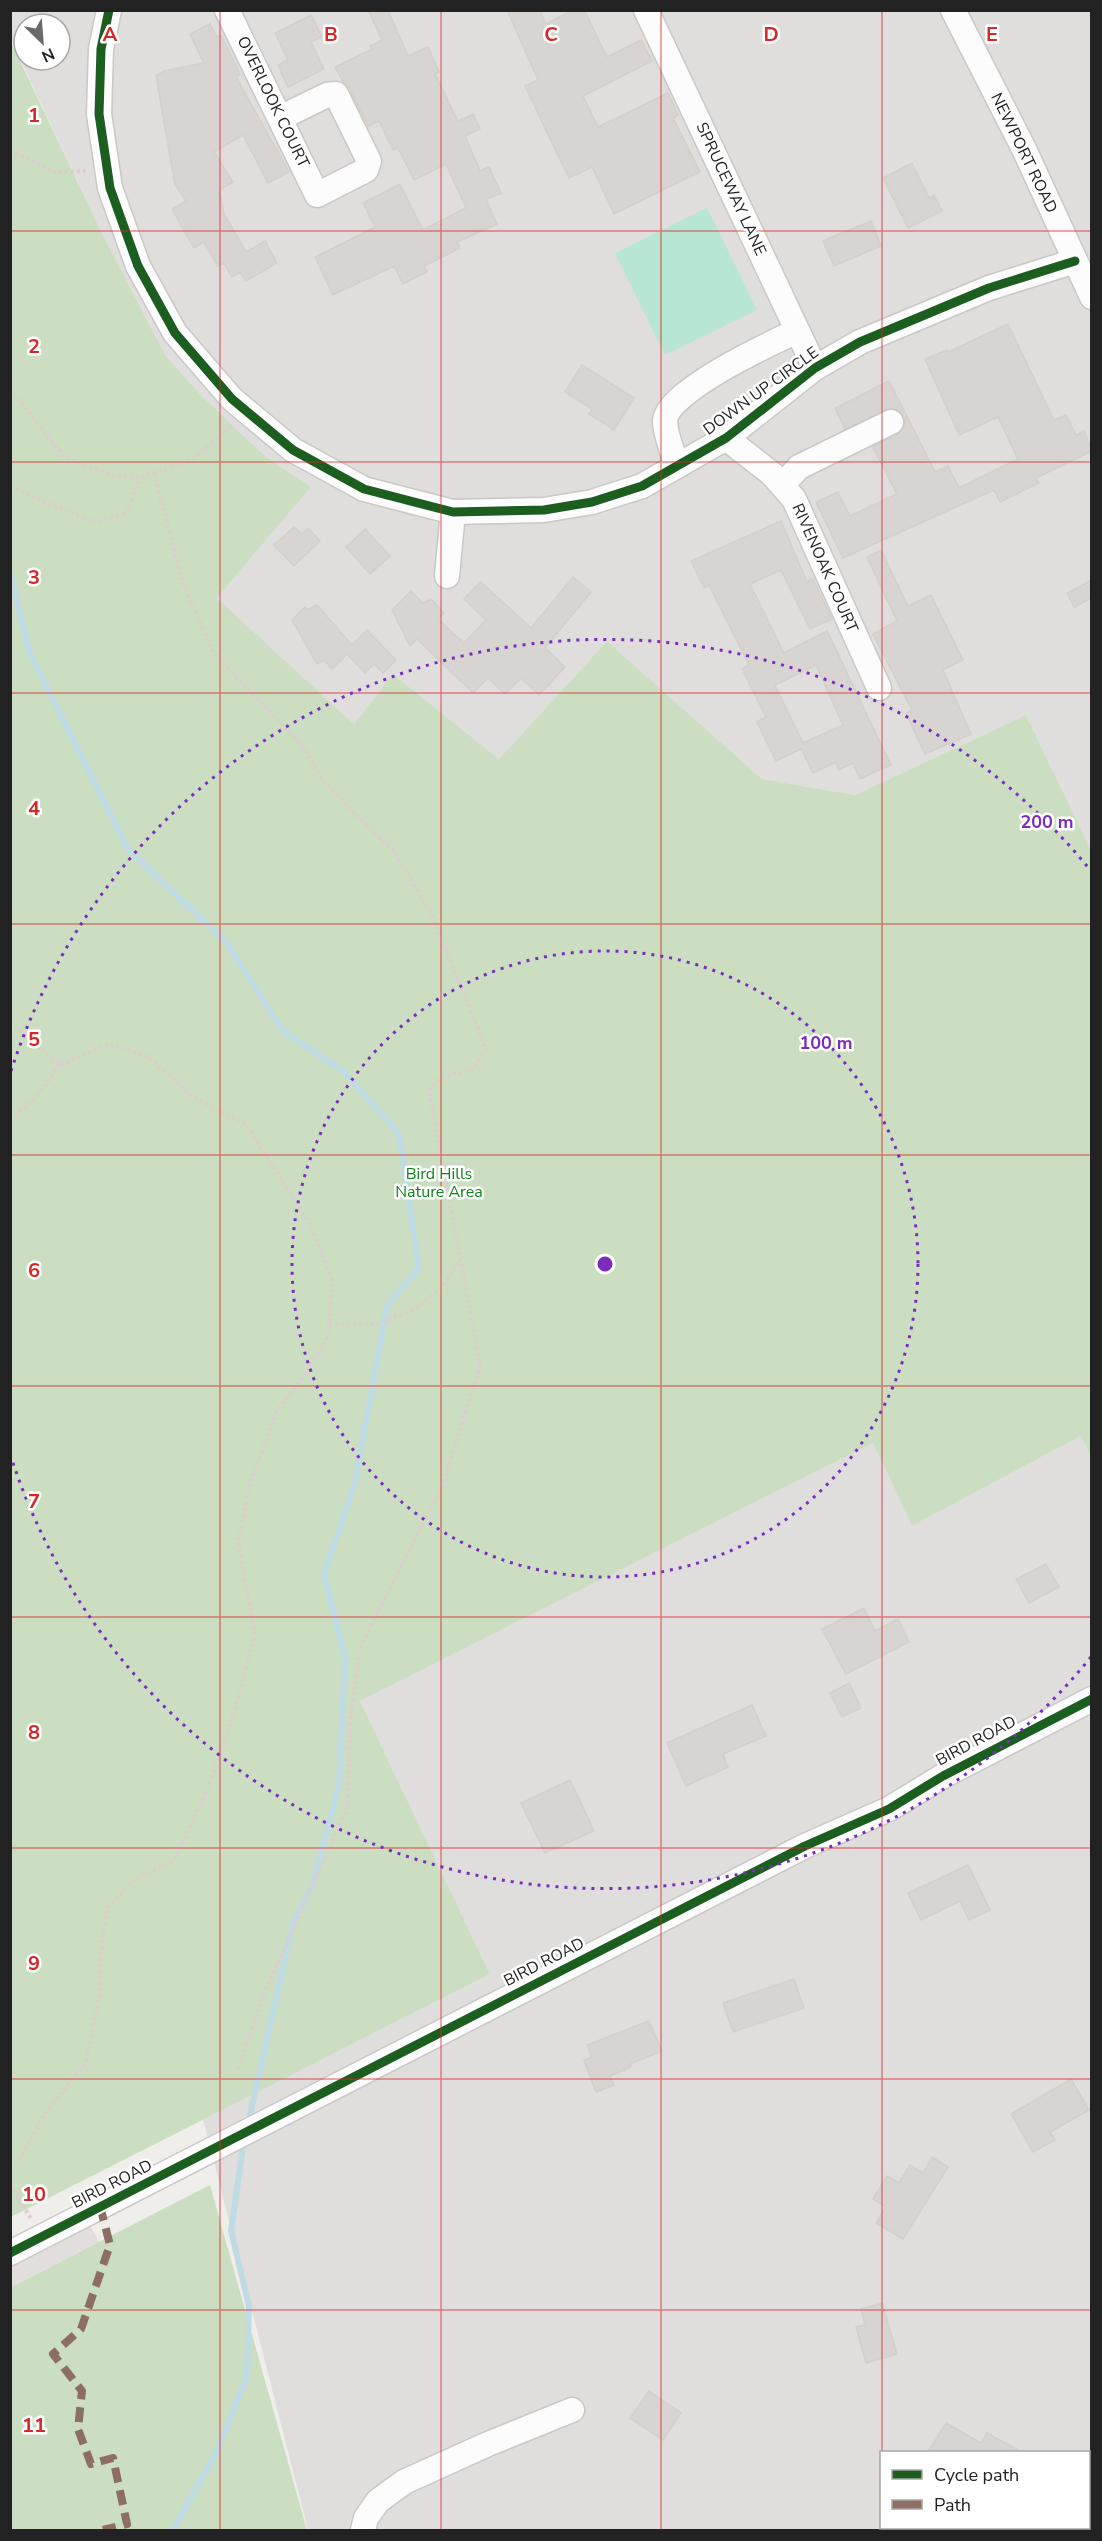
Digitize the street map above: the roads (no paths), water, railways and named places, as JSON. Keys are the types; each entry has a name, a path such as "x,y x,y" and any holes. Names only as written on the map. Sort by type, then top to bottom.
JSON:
{"street":[{"name":"DOWN UP CIRCLE","path":"109,10 101,49 99,114 110,188 138,266 175,333 232,399 293,450 364,489 453,512 544,510 592,502 642,486 726,438 815,368 860,342 989,288 1075,261"},
{"name":"OVERLOOK COURT","path":"227,10 317,195 366,170 369,161 354,126 336,94 327,95 280,117"},
{"name":"SPRUCEWAY LANE","path":"646,10 815,368"},
{"name":"NEWPORT ROAD","path":"953,10 1024,148 1092,297"},
{"path":"677,466 665,421 669,409 695,387 755,350 797,331"},
{"path":"782,485 799,467 891,422"},
{"name":"RIVENOAK COURT","path":"726,438 782,485 794,499 879,688"},
{"path":"447,576 453,512"},
{"name":"BIRD ROAD","path":"10,2253 805,1846 889,1809 943,1776 1092,1699"},
{"path":"363,2530 366,2518 378,2501 404,2482 572,2410"}],"waterway":[{"path":"10,572 30,654 128,849 227,943 283,1031 343,1071 399,1134 419,1268 387,1306 355,1483 324,1574 345,1658 339,1784 313,1884 293,1923 248,2124"},
{"path":"173,2530 218,2449 247,2376 249,2306 231,2231 244,2140"}],"park label":[{"name":"Bird Hills Nature Area","path":"439,1183"}]}
